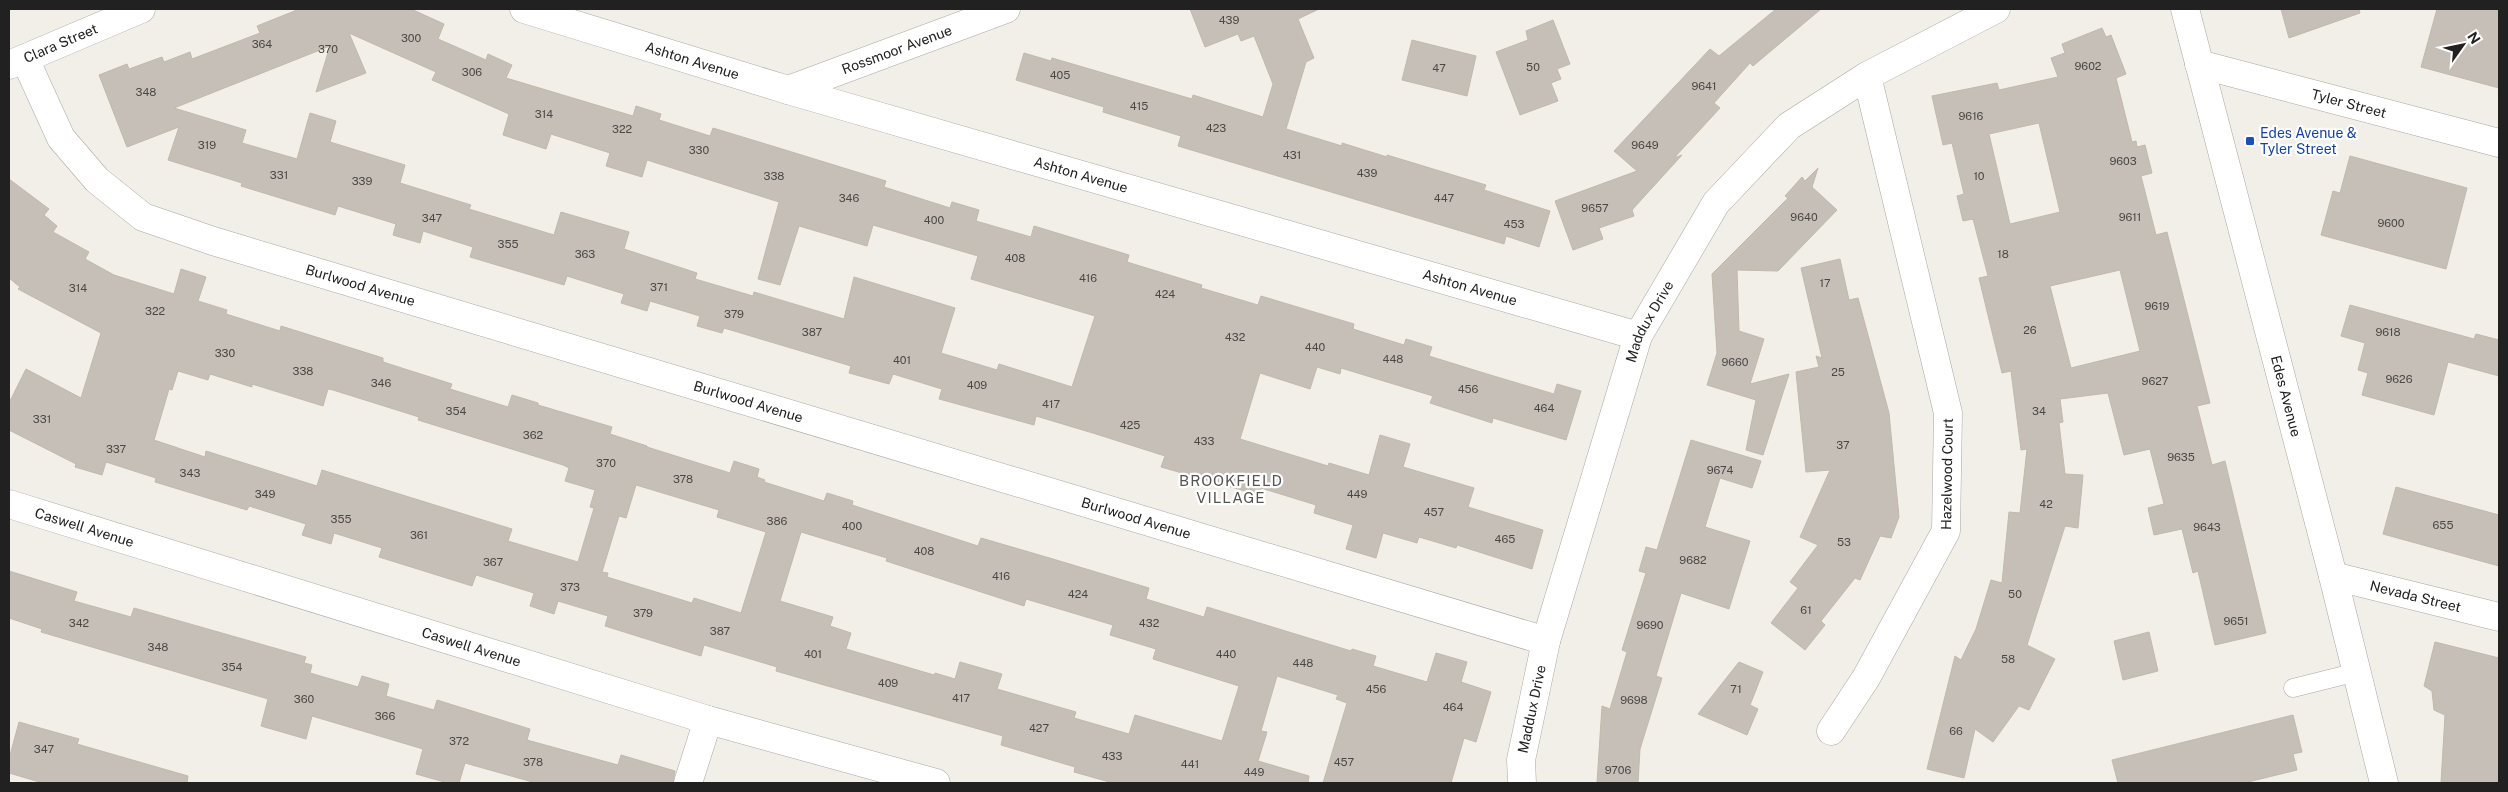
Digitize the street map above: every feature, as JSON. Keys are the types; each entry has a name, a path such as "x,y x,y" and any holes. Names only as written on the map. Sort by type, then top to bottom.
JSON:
{"street":[{"name":"Clara Street","path":"17,62 141,9"},
{"name":"Ashton Avenue","path":"524,9 788,90 1638,336"},
{"name":"Rossmoor Avenue","path":"788,90 1006,9"},
{"name":"Maddux Drive","path":"1522,783 1520,760 1546,641 1638,336 1716,203 1789,126 1867,76 1996,9"},
{"name":"Edes Avenue","path":"2185,9 2333,576 2384,783"},
{"name":"Burlwood Avenue","path":"17,62 61,138 97,180 143,217 213,241 1546,641"},
{"name":"Tyler Street","path":"2199,64 2499,143"},
{"name":"Hazelwood Court","path":"1831,732 1866,678 1946,530 1948,413 1867,76"},
{"name":"Caswell Avenue","path":"9,504 708,720 936,783"},
{"name":"Nevada Street","path":"2333,576 2499,617"},
{"path":"688,783 708,720"}],"lane":[{"path":"2293,688 2357,672"}],"building":[{"path":"295,9 411,9 444,24 438,39 486,60 488,54 512,65 506,78 633,116 636,106 661,114 659,120 710,136 713,128 886,181 884,187 950,208 952,202 979,210 976,221 1031,237 1034,226 1129,255 1127,262 1202,285 1201,288 1258,305 1261,296 1354,324 1353,329 1404,345 1406,339 1432,347 1429,356 1554,394 1557,384 1581,391 1566,440 1493,418 1492,423 1430,403 1433,396 1341,368 1340,374 1317,367 1310,389 1260,373 1240,439 1328,466 1329,463 1369,475 1380,435 1410,444 1403,467 1474,488 1468,507 1543,530 1532,569 1457,545 1456,548 1419,537 1417,543 1383,533 1376,558 1346,549 1353,525 1314,513 1316,505 1261,488 1259,495 1161,467 1165,456 1096,434 1036,416 1034,425 939,399 942,389 893,374 889,384 849,373 851,366 724,328 722,333 697,326 700,316 650,301 647,311 621,303 624,294 567,276 564,285 470,257 473,247 423,231 420,243 393,235 396,224 338,206 335,215 241,186 242,183 168,160 179,127 127,147 99,75 127,64 129,69 162,57 164,62 190,52 192,59 260,33 257,26 297,10","holes":["349,33 436,72 432,80 509,114 503,135 546,149 551,134 610,153 606,166 642,177 647,160 779,202 758,279 780,285 799,226 867,246 873,225 978,256 971,279 1095,316 1072,387 999,364 997,370 941,353 955,308 854,277 844,319 754,292 753,296 695,279 697,273 624,249 629,232 561,212 554,235 469,209 471,205 400,183 405,165 330,142 336,121 310,113 297,159 242,143 246,130 174,108 330,46 316,92 366,73"]},
{"path":"1190,9 1319,9 1298,19 1314,58 1306,62 1286,129 1342,146 1342,143 1387,157 1387,155 1486,185 1484,190 1550,211 1539,247 1506,236 1504,244 1178,146 1181,136 1103,112 1104,107 1016,80 1024,53 1051,61 1052,58 1192,99 1193,95 1263,117 1273,84 1254,36 1241,41 1238,34 1205,47"},
{"path":"1776,9 1821,9 1753,66 1750,63 1714,103 1720,108 1674,158 1682,155 1632,210 1634,216 1599,228 1603,239 1573,250 1555,201 1637,171 1614,151 1710,49 1719,56"},
{"path":"2281,9 2359,9 2360,13 2289,38"},
{"path":"2437,9 2499,9 2499,88 2421,67"},
{"path":"1553,20 1570,64 1557,69 1561,79 1551,83 1558,101 1520,115 1496,52 1528,40 1526,31"},
{"path":"2102,28 2106,37 2111,35 2126,74 2116,78 2132,142 2136,141 2137,147 2145,145 2152,173 2141,176 2156,235 2167,232 2210,403 2197,406 2212,465 2225,461 2266,633 2215,645 2198,571 2193,573 2182,529 2154,535 2148,508 2164,504 2150,449 2124,455 2108,393 2060,399 2063,422 2059,423 2065,474 2083,475 2078,528 2065,526 2027,645 2055,659 2029,710 2019,706 1993,742 1975,729 1964,778 1927,769 1955,656 1961,660 1976,629 1991,580 2002,583 2009,512 2020,513 2027,449 2021,450 2011,371 2002,373 1979,278 1988,276 1973,219 1963,221 1957,196 1964,194 1952,143 1943,145 1932,96 1997,83 1999,90 2058,77 2051,58 2065,53 2062,44","holes":["2039,123 2060,212 2010,224 1989,134","2120,270 2140,351 2071,368 2050,286"]},
{"path":"1412,40 1476,56 1467,96 1402,80"},
{"path":"2350,156 2467,188 2446,269 2321,235 2333,191 2340,193"},
{"path":"1818,168 1812,187 1837,210 1778,271 1737,270 1739,331 1764,339 1750,384 1789,374 1763,455 1746,450 1756,400 1707,385 1717,353 1712,274 1788,198 1785,196 1802,177 1805,181"},
{"path":"9,179 49,209 44,215 57,226 53,232 89,252 85,259 114,275 174,294 181,269 206,277 198,301 227,310 226,314 280,331 281,326 383,358 383,362 452,384 450,389 508,407 512,395 538,403 538,405 612,427 610,434 730,473 734,461 759,469 757,477 765,480 764,482 824,501 827,493 853,501 852,505 978,546 981,538 1149,588 1146,599 1204,617 1207,607 1351,651 1352,649 1376,656 1373,666 1427,682 1436,653 1467,662 1461,682 1491,692 1476,742 1464,738 1451,783 1323,783 1347,703 1336,699 1338,695 1277,676 1261,731 1267,732 1258,761 1309,776 1308,783 1113,783 1074,772 1075,767 1001,745 1003,736 776,671 777,667 704,645 701,656 605,626 608,616 558,601 554,614 530,606 534,593 476,575 472,586 379,557 382,548 334,533 331,544 302,535 306,524 249,506 247,510 155,482 156,478 106,462 102,475 75,467 76,464 9,430 9,403 26,369 81,398 101,333 18,289 20,287 9,278","holes":["178,371 208,380 210,374 252,387 252,384 323,406 328,389 333,390 419,417 418,420 563,465 569,468 565,481 595,490 590,507 594,508 578,562 508,541 512,529 322,470 317,486 206,451 205,457 154,440 169,389 172,390","636,485 719,510 717,517 766,532 741,613 694,598 692,603 607,577 608,573 602,572 619,516 626,518","801,532 887,558 886,561 1024,606 1026,599 1113,625 1110,635 1156,649 1153,659 1239,686 1222,741 1135,715 1129,734 1074,718 1076,712 997,689 1002,674 960,662 955,679 935,673 934,675 846,649 851,633 830,626 833,617 780,601"]},
{"path":"1840,259 1849,300 1858,298 1889,413 1899,517 1891,538 1880,536 1860,580 1855,578 1821,621 1825,625 1805,650 1771,623 1798,588 1790,582 1818,545 1800,537 1830,470 1806,472 1796,372 1819,367 1816,356 1822,358 1801,268"},
{"path":"2350,305 2474,339 2476,334 2499,340 2499,376 2448,362 2434,415 2362,395 2368,373 2358,370 2365,343 2341,336"},
{"path":"1691,440 1761,461 1752,488 1720,478 1705,527 1750,541 1729,609 1681,593 1656,676 1662,678 1640,749 1638,783 1597,783 1602,706 1610,709 1627,652 1622,650 1646,573 1639,571 1646,547 1657,550"},
{"path":"2396,487 2499,515 2499,566 2383,534"},
{"path":"9,571 77,592 74,601 131,617 134,608 306,657 304,663 312,665 310,673 358,687 362,676 389,684 386,696 434,710 437,700 530,729 527,740 618,765 621,755 675,771 673,783 536,783 465,763 459,783 448,783 416,774 423,749 312,716 306,739 261,726 268,699 41,632 42,629 9,618"},
{"path":"2149,632 2158,671 2123,680 2114,641"},
{"path":"2435,642 2499,658 2499,783 2441,783 2445,715 2434,710 2432,691 2424,686"},
{"path":"1739,662 1763,672 1750,705 1758,709 1747,735 1698,714"},
{"path":"2293,715 2302,752 2293,754 2297,770 2244,783 2118,783 2112,760"},
{"path":"19,722 79,739 77,744 188,776 187,783 43,783 9,773 9,759"}],"place":[{"name":"Edes Avenue & Tyler Street","path":"2250,141"}],"district":[{"name":"BROOKFIELD VILLAGE","path":"1231,488"}]}
